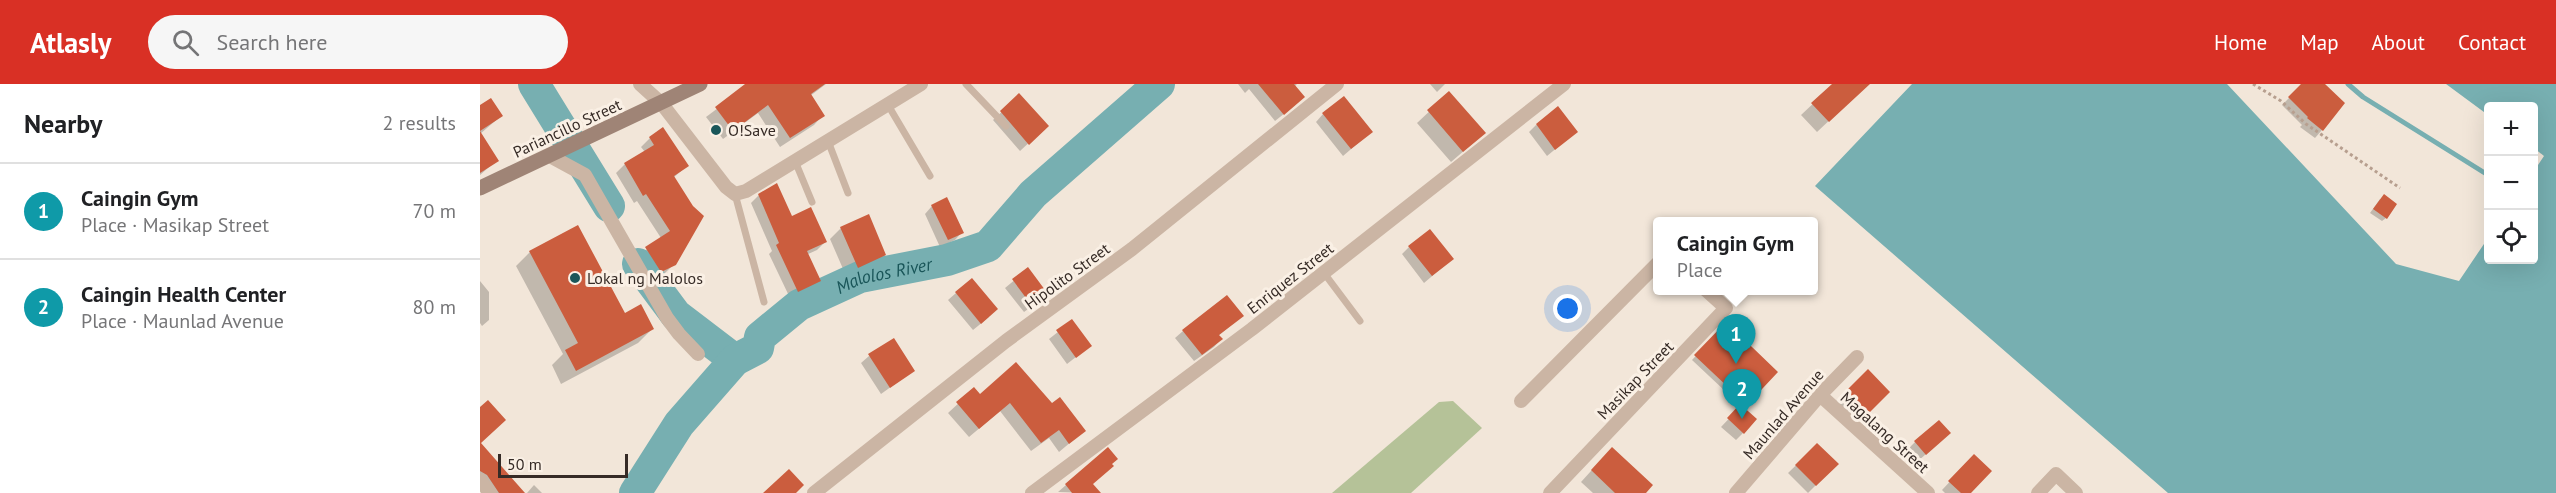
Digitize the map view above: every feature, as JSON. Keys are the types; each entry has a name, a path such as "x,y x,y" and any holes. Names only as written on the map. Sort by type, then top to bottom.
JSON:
{"main road":[{"name":"Pariancillo Street","path":"480,188 662,104 700,84"}],"street":[{"path":"640,84 662,104 726,187 735,194 746,191 921,84"},
{"name":"Hipolito Street","path":"814,493 1006,341 1132,249 1337,84"},
{"name":"Enriquez Street","path":"1032,493 1324,273 1564,84"},
{"path":"553,154 585,176 667,318 698,354"},
{"path":"1521,401 1653,268"},
{"name":"Masikap Street","path":"1550,493 1726,308 1711,295"},
{"name":"Maunlad Avenue","path":"1739,492 1820,395 1857,357"},
{"name":"Magalang Street","path":"1820,395 1928,493"},
{"path":"2038,493 2056,474 2076,493"},
{"path":"480,480 490,493"}],"lane":[{"path":"966,84 1006,126"},
{"path":"888,105 930,176"},
{"path":"828,141 848,192"},
{"path":"795,161 812,202"},
{"path":"735,194 764,302"},
{"path":"1324,273 1360,321"}],"path":[{"path":"2253,84 2281,101 2306,124 2400,188"}],"green space":[{"path":"1453,401 1482,428 1411,493 1332,493 1439,402"}],"water":[{"path":"1912,84 2227,84 2396,264 2459,281 2484,244 2484,264 2538,264 2538,165 2544,156 2538,151 2538,102 2484,102 2484,112 2446,84 2556,84 2556,493 2168,493 1815,186"}],"building":[{"path":"745,84 825,84 811,94 825,116 790,138 768,105 733,131 715,107"},
{"path":"1258,84 1294,84 1305,97 1284,115"},
{"path":"1832,84 1870,84 1829,122 1811,103"},
{"path":"2301,84 2325,84 2345,103 2323,131 2307,118 2288,97"},
{"path":"1449,91 1486,133 1463,152 1427,110"},
{"path":"1019,93 1049,126 1029,145 1000,111"},
{"path":"1344,96 1373,132 1351,149 1322,113"},
{"path":"491,98 503,116 480,131 480,105"},
{"path":"1558,106 1578,132 1555,150 1536,124"},
{"path":"663,127 689,166 674,176 693,206 704,216 676,265 661,272 645,247 670,231 646,194 643,196 624,163 654,145 649,137"},
{"path":"480,131 499,161 480,173"},
{"path":"777,183 792,216 811,207 827,242 807,251 821,281 798,292 776,245 779,243 758,194"},
{"path":"2384,194 2397,204 2387,219 2373,209"},
{"path":"947,197 964,233 948,240 931,205"},
{"path":"869,214 886,255 858,268 840,227"},
{"name":"Lokal ng Malolos","path":"578,225 625,313 641,304 654,329 576,371 565,350 578,343 529,251"},
{"path":"1430,229 1454,259 1432,276 1408,246"},
{"path":"1028,267 1048,294 1032,306 1012,279"},
{"path":"972,278 998,309 981,324 955,292"},
{"path":"1227,295 1244,316 1219,335 1223,339 1202,355 1182,330"},
{"path":"1072,319 1092,346 1076,358 1056,330"},
{"path":"1726,322 1778,372 1747,405 1694,355"},
{"path":"894,338 915,371 890,388 868,354"},
{"path":"1016,362 1052,403 1060,397 1086,431 1069,444 1059,430 1041,443 1010,403 979,429 956,402 974,387 980,394"},
{"path":"1868,369 1890,392 1864,418 1842,395"},
{"path":"488,400 506,420 481,443 525,493 499,493 487,475 480,471 480,407"},
{"path":"1740,404 1757,419 1744,434 1727,418"},
{"path":"1939,420 1951,433 1926,455 1914,441"},
{"path":"1817,443 1839,464 1816,486 1795,465"},
{"path":"1108,447 1118,459 1112,464 1114,466 1093,484 1101,493 1072,493 1065,484"},
{"path":"1612,447 1653,485 1646,493 1615,493 1591,470"},
{"path":"1974,454 1992,471 1971,493 1961,493 1948,481"},
{"path":"789,469 804,485 796,493 763,493"}],"waterway":[{"path":"534,84 609,206"},
{"name":"Malolos River","path":"635,493 679,424 735,360 758,348 760,337 799,305 860,277 947,260 988,246 1033,194 1159,84"},
{"path":"2348,84 2363,97 2484,173"},
{"path":"638,264 676,315 735,360"}],"place":[{"name":"O!Save","path":"716,130"},
{"name":"Lokal ng Malolos","path":"575,278"},
{"name":"Caingin Gym","path":"1736,364"},
{"name":"Caingin Health Center","path":"1742,419"}]}
